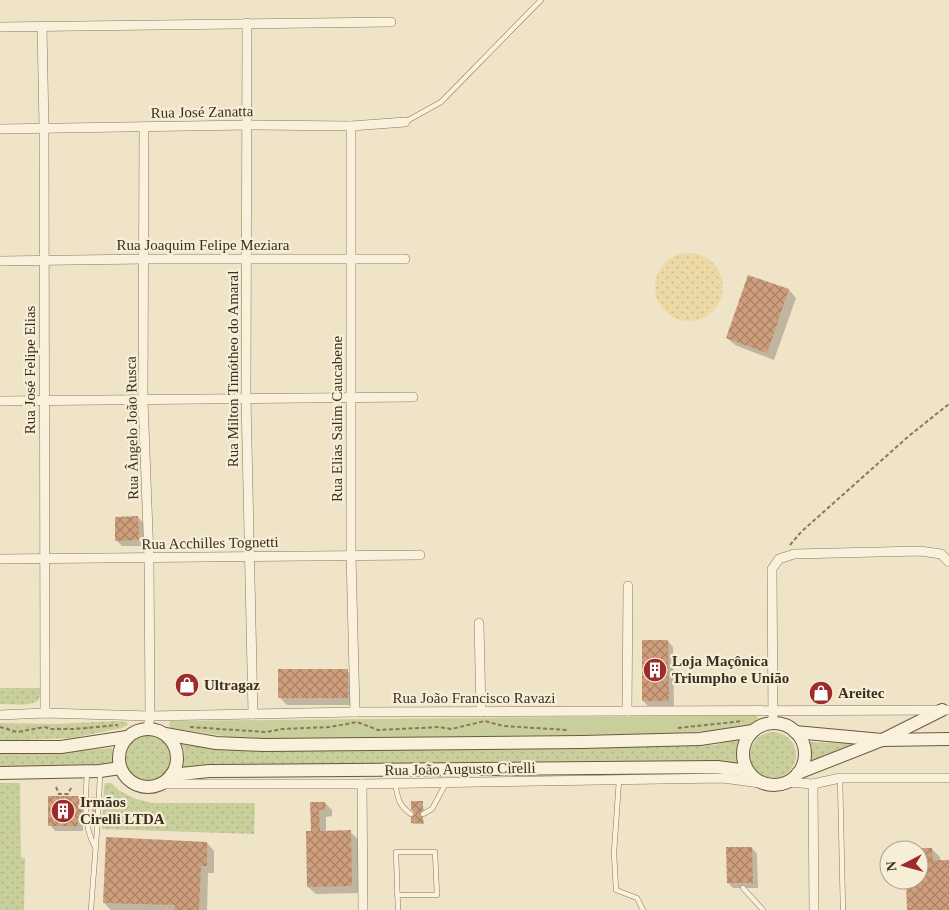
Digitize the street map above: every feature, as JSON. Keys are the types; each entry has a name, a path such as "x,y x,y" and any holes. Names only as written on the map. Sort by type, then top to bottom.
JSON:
{"main road":[{"path":"751,725 743,750 744,761 748,771 760,783 777,785 787,782 798,773 882,740 945,710"},
{"path":"164,734 216,744 263,745 700,739 751,725 759,727 772,717 795,732 801,739 805,756 803,765 798,773"},
{"path":"0,748 61,747 127,736 148,728 157,730 171,740 177,758 171,775 160,784 151,787 132,783 125,777 118,760 122,743 127,736"},
{"path":"795,732 882,740 949,739"},
{"path":"171,775 209,772 697,767 717,767 748,771"},
{"path":"0,773 120,768"}],"street":[{"path":"0,27 391,22"},
{"name":"Rua Milton Timótheo do Amaral","path":"248,24 246,398 252,714"},
{"name":"Rua José Felipe Elias","path":"42,27 44,128 45,713"},
{"name":"Rua José Zanatta","path":"0,129 248,125 351,126 405,122"},
{"name":"Rua Elias Salim Caucabene","path":"351,126 351,555 354,712"},
{"name":"Rua Ângelo João Rusca","path":"144,127 143,400 149,558 150,716 148,728"},
{"name":"Rua Joaquim Felipe Meziara","path":"0,261 145,258 405,259"},
{"path":"0,401 412,397"},
{"path":"772,717 772,568 779,558 794,554 920,552 941,554 949,562"},
{"name":"Rua Acchilles Tognetti","path":"0,559 420,556"},
{"path":"627,711 628,586"},
{"path":"479,623 481,712"},
{"name":"Rua João Francisco Ravazi","path":"0,715 45,713 150,716 354,712 627,711 772,717 945,710"},
{"name":"Rua João Augusto Cirelli","path":"160,784 362,784 723,778 760,783"},
{"path":"787,782 813,784 840,778 949,778"},
{"path":"362,784 363,910"},
{"path":"813,784 814,910"}],"lane":[{"path":"405,122 441,102 541,0"},
{"path":"93,770 86,821 88,834 95,847"},
{"path":"91,910 95,847 99,821 93,770"},
{"path":"840,778 843,910"},
{"path":"619,780 614,854 616,890 637,898 644,910"},
{"path":"394,783 399,803 411,814"},
{"path":"423,814 432,809 446,783"},
{"path":"397,895 437,894 436,852 396,852 397,895 398,910"},
{"path":"743,888 762,910"}],"path":[{"path":"790,545 801,532 910,435 949,404"},
{"path":"188,727 266,732 357,722 378,730 440,727 451,729 485,721 503,726 568,730"},
{"path":"0,727 16,732 45,727 50,730 119,725"},
{"path":"670,728 751,725"},
{"path":"56,787 59,794 64,795 68,794 72,786"}],"green space":[{"path":"0,688 40,688 40,696 38,700 31,704 0,704"},
{"path":"756,715 758,718 753,724 708,731 662,734 261,739 231,737 170,728 169,725 170,721"},
{"path":"127,722 128,725 122,728 72,738 0,741 0,723 56,724"},
{"path":"768,732 778,732 792,742 796,755 792,768 786,774 778,778 768,778 754,768 750,760 750,750 760,736"},
{"path":"143,734 153,734 165,741 172,753 172,763 165,775 153,782 143,782 135,778 128,771 124,763 124,753 128,745 135,738"},
{"path":"740,738 737,764 729,762 524,762 183,768 184,750 180,743 264,750 568,749 715,745"},
{"path":"809,742 854,744 854,746 810,761"},
{"path":"112,748 112,765 0,767 0,752 55,753"},
{"path":"0,783 20,783 21,857 25,858 24,910 0,910"},
{"path":"106,783 111,783 120,791 136,799 152,803 255,803 254,834 102,829 104,786"}],"sand":[{"path":"682,253 696,253 708,258 718,268 723,280 723,294 718,306 708,316 696,321 682,321 670,316 660,306 655,294 655,280 660,268 670,258"}],"building":[{"path":"748,275 789,289 767,353 726,338"},
{"path":"138,516 139,540 115,541 115,517"},
{"name":"Loja Maçônica Triumpho e União","path":"642,640 668,640 669,701 642,701"},
{"path":"278,669 348,669 348,698 278,698"},
{"name":"Irmãos Cirelli LTDA","path":"48,796 82,796 82,818 78,818 78,826 48,826"},
{"path":"411,801 423,801 423,809 419,814 423,818 423,823 411,823 411,818 415,814 411,809"},
{"path":"310,802 325,802 326,810 319,810 320,831 351,830 352,886 307,887 306,831 311,831"},
{"path":"106,837 207,842 207,866 201,866 199,910 174,910 175,905 103,903"},
{"path":"726,847 752,847 753,883 727,883"},
{"path":"929,848 932,848 933,860 949,860 949,910 907,910 906,890 929,890"}],"place":[{"name":"Loja Maçônica Triumpho e União","path":"655,670"},
{"name":"Ultragaz","path":"187,685"},
{"name":"Areitec","path":"821,693"},
{"name":"Irmãos Cirelli LTDA","path":"63,811"}]}
